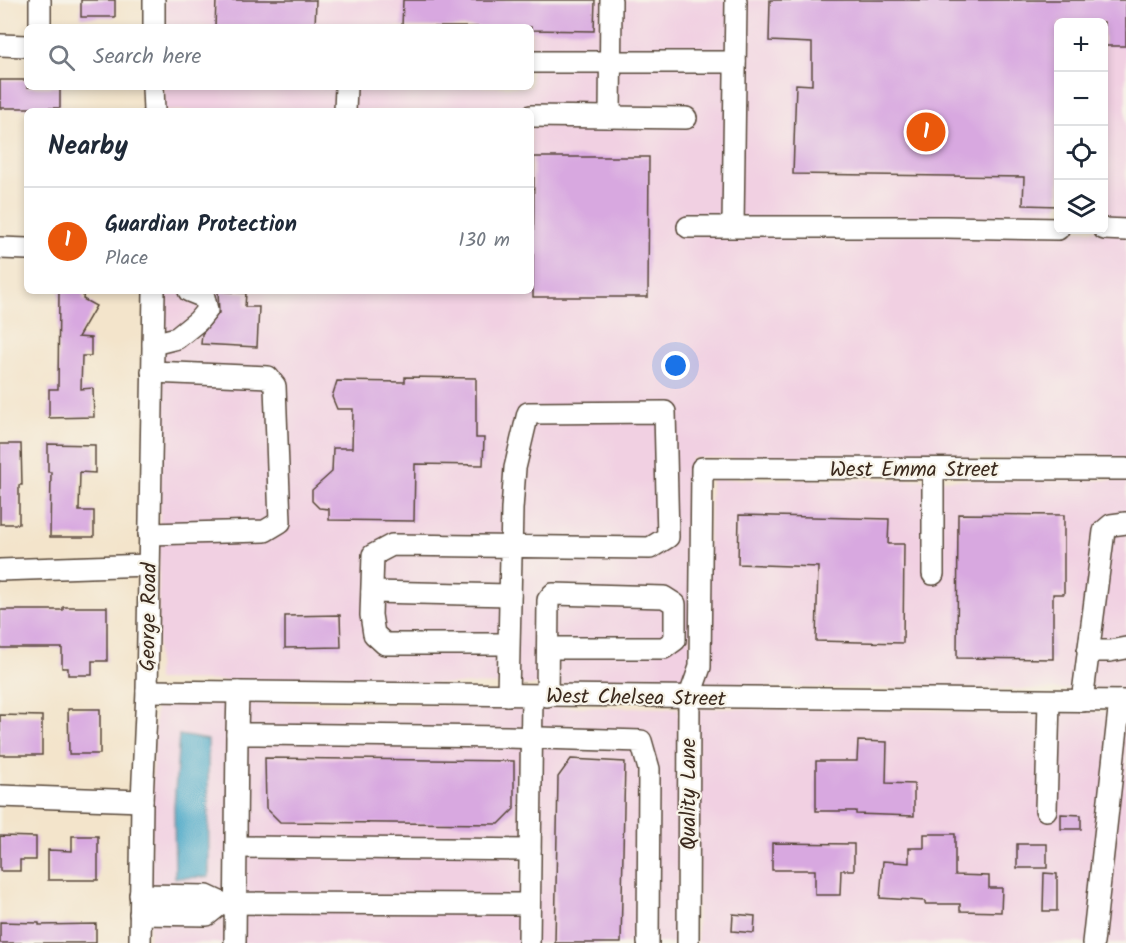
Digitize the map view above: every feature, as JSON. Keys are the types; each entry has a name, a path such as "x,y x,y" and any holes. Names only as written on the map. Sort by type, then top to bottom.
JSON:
{"street":[{"path":"40,0 40,24"},
{"path":"154,0 154,24"},
{"path":"610,117 611,0"},
{"path":"733,226 736,0"},
{"path":"0,45 24,46"},
{"path":"534,62 735,62"},
{"path":"153,90 154,108"},
{"path":"345,108 346,90"},
{"path":"534,116 686,118"},
{"path":"688,227 1054,229"},
{"path":"1108,229 1126,230"},
{"path":"0,248 24,249"},
{"name":"George Road","path":"140,943 142,801 147,691 153,294"},
{"path":"153,344 177,338 198,321 207,310 204,297 196,294"},
{"path":"149,534 265,531 280,522 275,386 268,376 152,372"},
{"path":"508,695 511,547 515,468 528,413 665,412 668,537 650,548 511,547 392,545 373,555 371,615 374,634 386,644 509,644"},
{"name":"West Emma Street","path":"702,468 1126,469"},
{"name":"Quality Lane","path":"688,943 689,698 700,667 702,468"},
{"path":"933,469 933,574"},
{"path":"1082,700 1104,531 1111,525 1126,523"},
{"path":"0,570 149,565"},
{"path":"372,592 510,595"},
{"path":"529,943 531,738 548,648 548,600 553,594 664,597 675,604 675,640 664,648 548,648"},
{"path":"1088,651 1126,648"},
{"name":"West Chelsea Street","path":"147,691 1123,701"},
{"path":"235,943 229,903 237,847 237,692"},
{"path":"1046,810 1049,700"},
{"path":"1093,943 1123,701"},
{"path":"237,734 641,741 649,769 648,943"},
{"path":"0,796 142,801"},
{"path":"237,847 530,850"},
{"path":"140,904 207,915 229,903 529,904"}],"shaded area":[{"path":"164,0 1126,0 1126,459 692,458 691,665 682,687 157,680 163,294 534,294 534,108 163,108 163,90 534,90 534,24 163,24"},
{"path":"711,479 1126,480 1126,690 703,687"},
{"path":"156,701 679,708 678,943 149,943 151,801","holes":["179,735 207,740 175,878 174,807"]},
{"path":"698,708 1126,712 1126,943 697,943"}],"water":[{"path":"179,735 208,740 209,877 175,878 174,807"}],"building":[{"path":"81,0 115,0 115,17 81,17"},
{"path":"216,0 316,0 315,24 215,24"},
{"path":"403,0 595,0 594,31 534,30 534,24 402,24"},
{"path":"770,0 1126,0 1126,46 1108,46 1108,18 1054,18 1054,206 1023,205 1024,177 793,174 796,84 812,85 812,43 769,41"},
{"path":"0,80 24,80 24,90 60,90 60,108 0,108"},
{"path":"534,157 649,157 648,297 533,297"},
{"path":"59,294 84,294 83,299 96,306 78,337 91,338 91,356 82,356 81,389 93,388 94,417 49,418 49,389 58,389"},
{"path":"218,294 246,294 245,307 259,307 257,347 201,344 202,334 219,313"},
{"path":"405,377 476,378 476,438 484,438 483,465 415,464 414,521 329,520 329,509 319,508 312,501 312,490 332,472 333,448 352,448 353,409 337,409 332,397 337,381 405,382"},
{"path":"0,444 21,444 22,485 19,485 19,524 0,524"},
{"path":"48,444 95,445 95,473 80,472 79,511 94,511 94,537 50,537 51,472 48,472"},
{"path":"958,514 1064,515 1064,594 1053,594 1053,659 957,658"},
{"path":"739,515 889,519 888,544 904,544 903,643 816,641 818,567 738,564"},
{"path":"63,607 107,607 107,661 92,661 92,675 68,675 68,668 62,668 62,648 0,648 0,610 63,610"},
{"path":"340,615 341,647 285,648 285,616"},
{"path":"68,709 100,709 100,754 69,754"},
{"path":"0,715 42,716 42,755 0,755"},
{"path":"858,741 887,742 886,783 914,784 914,816 856,814 856,811 816,811 816,761 857,761"},
{"path":"265,758 514,761 514,809 499,824 280,822 266,808"},
{"path":"571,759 625,762 621,943 555,943 558,777"},
{"path":"1061,814 1081,815 1081,829 1061,829"},
{"path":"924,834 955,834 955,875 989,876 989,888 1002,888 1001,912 960,911 960,904 925,904 925,901 880,898 883,861 909,863 909,848 924,848"},
{"path":"0,836 36,837 36,860 20,860 20,871 0,871"},
{"path":"72,836 98,836 98,880 48,880 48,850 72,851"},
{"path":"772,843 854,844 854,870 841,870 840,895 815,895 815,870 772,870"},
{"path":"1017,844 1047,844 1047,868 1017,868"},
{"path":"1044,873 1057,874 1057,911 1043,911"},
{"path":"733,914 755,916 754,933 732,931"},
{"path":"0,922 39,923 39,925 96,924 96,943 0,943"}],"place":[{"name":"Guardian Protection","path":"926,132"}]}
